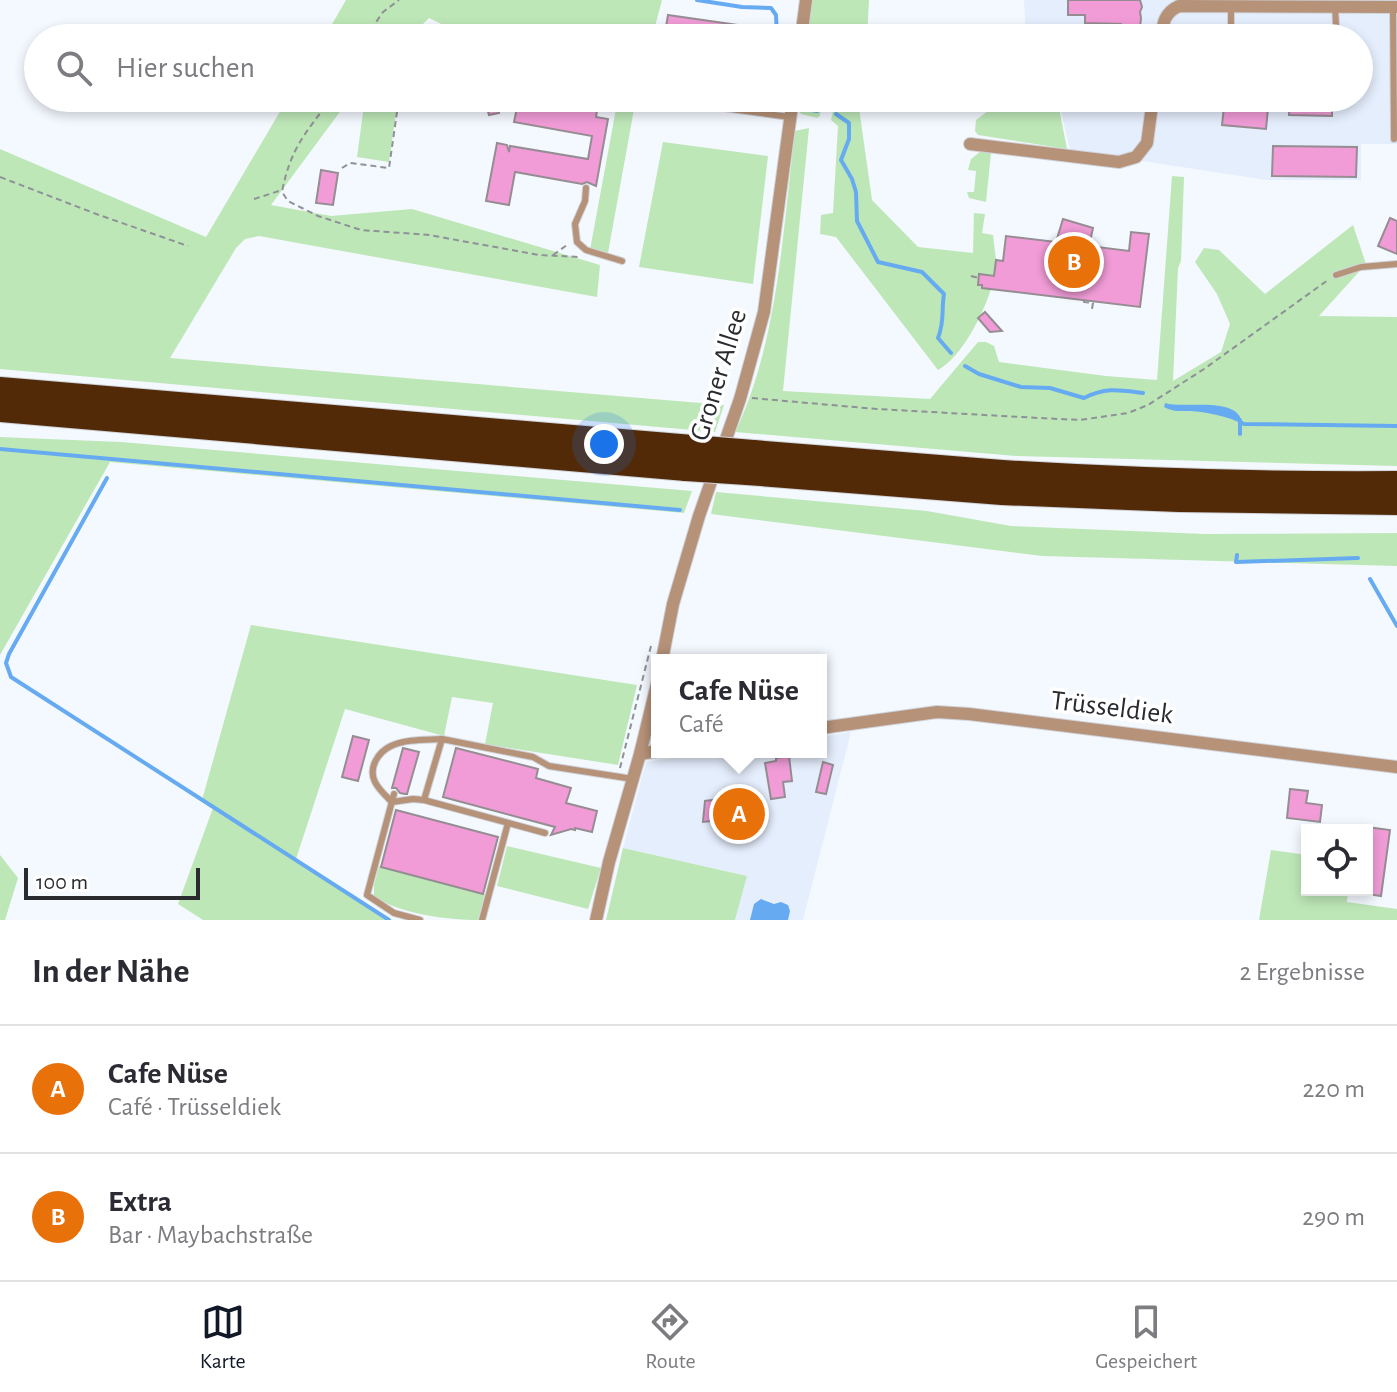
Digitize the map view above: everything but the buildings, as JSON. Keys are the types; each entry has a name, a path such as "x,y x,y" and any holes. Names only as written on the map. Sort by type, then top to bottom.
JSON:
{"highway":[{"path":"0,389 689,458"},
{"path":"0,410 750,463 1311,484 1394,499"}],"street":[{"path":"803,24 806,0"},
{"path":"1163,24 1170,10 1179,6 1395,7"},
{"name":"Groner Allee","path":"663,654 673,604 699,516 754,351 768,290 791,112"},
{"path":"970,144 1119,162 1136,157 1147,143 1151,112"},
{"path":"596,920 651,709"},
{"name":"Trüsseldiek","path":"827,727 937,712 1397,767"},
{"path":"640,754 651,752"}],"lane":[{"path":"1231,6 1231,23"},
{"path":"1335,6 1336,24"},
{"path":"1395,7 1391,106 1395,136"},
{"path":"753,112 790,117"},
{"path":"586,188 585,201 575,224 577,242 586,250 622,261"},
{"path":"1336,275 1361,267 1397,264"},
{"path":"545,833 424,800 393,798 374,781 372,772 375,761 381,752 393,744 442,739 533,757 549,766 633,779"},
{"path":"424,800 442,739"},
{"path":"393,798 367,895 394,913 420,920"},
{"path":"482,920 508,823"}],"path":[{"path":"375,24 383,12 399,0"},
{"path":"322,112 300,141 286,173 282,192 288,201 318,216 361,230 429,235 539,255 577,257 597,254"},
{"path":"342,168 350,163 389,168 397,112"},
{"path":"0,177 188,246"},
{"path":"254,199 283,190"},
{"path":"552,256 576,237"},
{"path":"740,399 1080,420 1128,413 1148,405 1204,369 1336,275"},
{"path":"971,276 979,278"},
{"path":"1084,301 1093,303 1092,309 1095,310"}],"shaded area":[{"path":"1024,0 1397,0 1397,144 1361,144 1361,180 1267,180 1070,150 1061,112 1373,112 1373,24 1025,24"},
{"path":"851,732 803,920 735,920 747,876 623,848 646,762 674,758 827,758 827,736"}],"green space":[{"path":"346,0 662,0 656,24 441,24 429,18 423,24 332,24"},
{"path":"811,0 869,0 868,24 808,24"},
{"path":"280,112 340,112 271,205 331,216 412,209 600,265 597,297 259,236 245,239 236,248 170,358 724,405 715,432 0,369 0,149 206,237"},
{"path":"363,112 396,112 389,162 357,157"},
{"path":"615,112 633,112 608,253 590,250"},
{"path":"800,112 820,112 817,118"},
{"path":"833,112 860,112 872,200 918,247 973,253 974,213 985,214 982,233 993,235 994,274 1001,276 999,290 991,289 963,345 938,370 836,237 820,234 821,215 833,213 838,126 831,120"},
{"path":"987,112 1060,112 1067,149 978,135 975,131 976,120"},
{"path":"809,128 783,391 930,399 978,342 994,346 999,362 1157,380 1172,176 1184,177 1173,381 1221,352 1230,324 1217,294 1195,262 1204,248 1219,250 1265,294 1353,225 1366,264 1319,316 1397,317 1397,466 1016,456 735,432 761,361 770,323 795,131"},
{"path":"663,142 768,156 753,284 639,267"},
{"path":"981,151 991,153 986,202 969,198 967,192 974,192 976,171 968,170 971,159"},
{"path":"0,437 121,442 692,491 684,513 110,462 0,655"},
{"path":"716,492 927,511 1011,526 1205,534 1397,533 1397,566 1042,556 711,514"},
{"path":"251,625 637,685 618,765 485,744 493,703 452,697 444,736 345,709 296,859 392,920 203,920 178,904 213,808 202,800"},
{"path":"507,846 601,868 588,909 497,886"},
{"path":"623,848 747,876 735,920 606,920"},
{"path":"1271,850 1301,854 1301,896 1348,896 1347,902 1397,909 1397,920 1259,920"},
{"path":"0,855 18,878 5,920 0,920"},
{"path":"379,866 485,895 478,920 424,915 384,902 374,896"}],"water":[{"path":"1165,403 1222,406 1239,415 1242,424 1210,413 1171,410 1164,407"},
{"path":"761,899 788,905 788,920 750,920 754,904"}],"waterway":[{"path":"697,0 771,8 776,15 776,24"},
{"path":"836,114 849,123 849,139 841,160 856,192 857,221 878,262 922,272 944,294 938,338 951,353"},
{"path":"965,366 979,374 1021,387 1050,388 1084,398 1106,391 1143,393"},
{"path":"1240,420 1240,434"},
{"path":"1240,422 1397,426"},
{"path":"0,449 680,510"},
{"path":"107,478 9,654 6,663 11,677 389,920"},
{"path":"1237,555 1236,562 1358,558"},
{"path":"1370,579 1397,626"}],"place":[{"name":"Extra","path":"1074,262"},
{"name":"Cafe Nüse","path":"739,814"}]}
